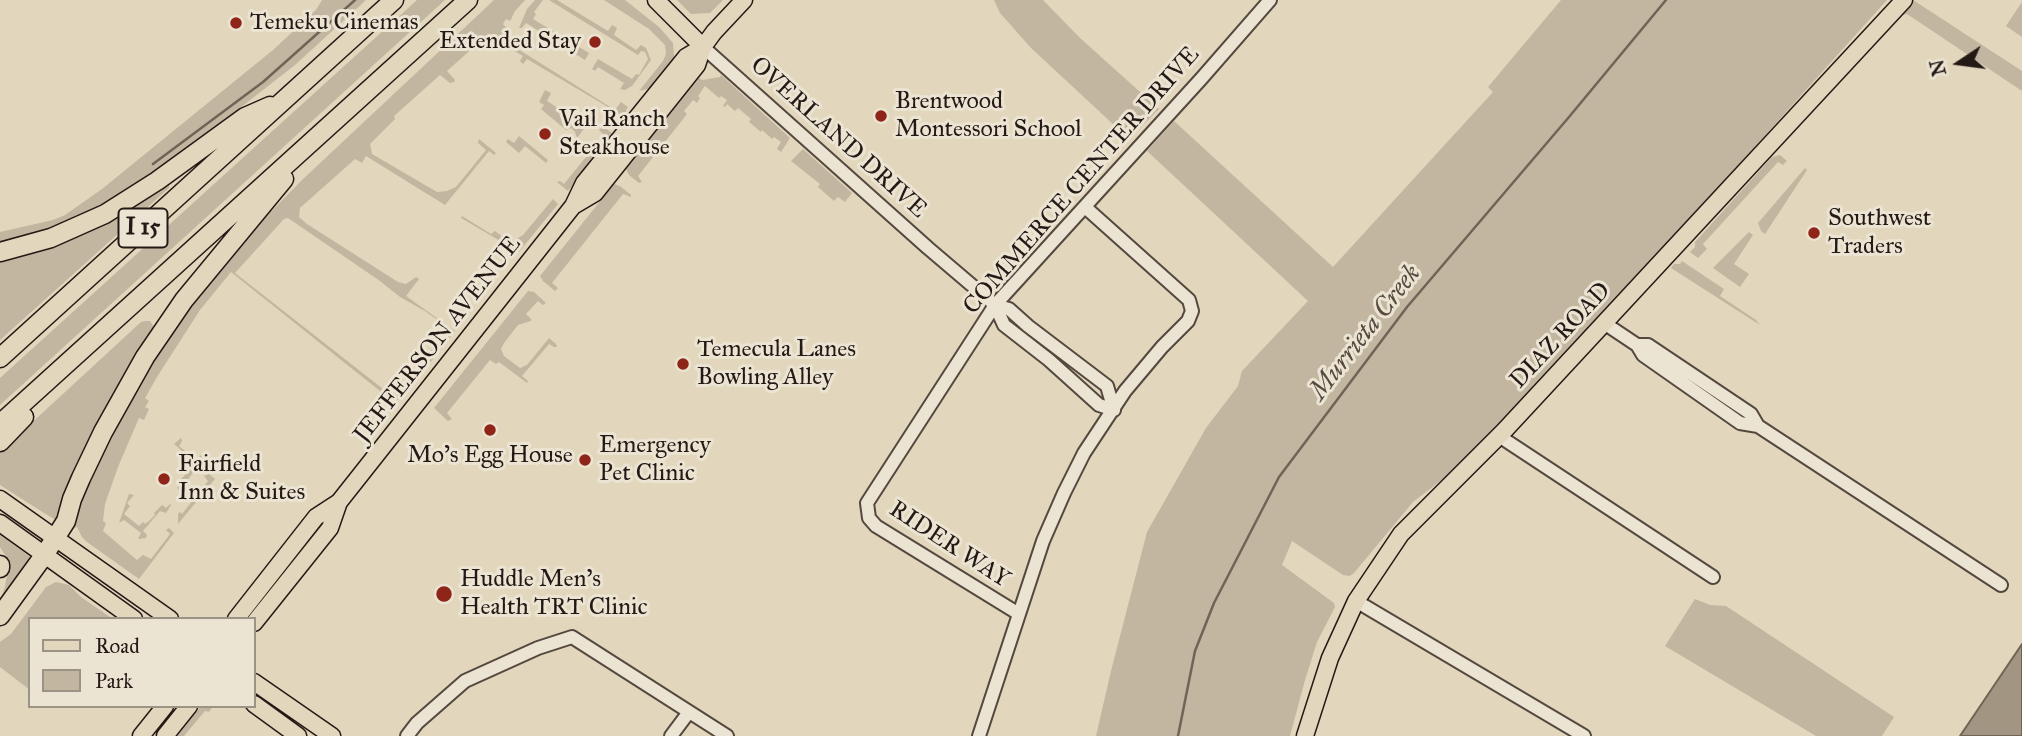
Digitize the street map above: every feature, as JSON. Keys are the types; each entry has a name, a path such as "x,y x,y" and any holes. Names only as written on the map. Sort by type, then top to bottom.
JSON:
{"highway":[{"name":"I 15","path":"0,358 394,0"},
{"name":"I 15","path":"0,424 468,0"},
{"path":"0,252 51,238 105,214 142,192 245,117 286,98"},
{"path":"0,616 66,521 72,499 103,432 145,357 184,300 321,133"},
{"path":"0,442 124,313"}],"main road":[{"name":"OVERLAND DRIVE","path":"656,0 703,47"},
{"name":"JEFFERSON AVENUE","path":"238,617 316,517 339,502 573,206 595,193 697,65 703,47 744,0"},
{"name":"DIAZ ROAD","path":"1306,736 1330,658 1356,601 1401,534 1499,436 1904,0"},
{"path":"0,499 167,617"},
{"name":"JEFFERSON AVENUE","path":"256,620 330,528 339,502"},
{"path":"0,523 131,617"},
{"path":"284,585 289,567 307,544 307,539 302,535"},
{"path":"256,683 332,736"},
{"path":"256,705 298,736"},
{"path":"141,736 164,708"},
{"path":"165,736 187,708"}],"street":[{"name":"COMMERCE CENTER DRIVE","path":"867,503 995,304 1270,0"},
{"name":"OVERLAND DRIVE","path":"703,47 928,248 995,304 1009,309 1107,386 1114,410"},
{"path":"979,736 1043,541 1084,453 1125,391 1188,321 1192,311 1189,300 1085,207"},
{"name":"OVERLAND DRIVE","path":"995,304 1004,325 1049,359 1099,405 1114,410"},
{"path":"1604,323 1637,345 1643,355 1740,423 1758,426 2001,585"},
{"path":"1499,436 1713,577"},
{"name":"RIDER WAY","path":"867,503 869,517 876,526 1019,614"},
{"path":"1356,601 1584,736"},
{"path":"407,736 417,723 465,681 538,648 572,637 727,736"},
{"path":"671,736 689,712"}],"green space":[{"path":"322,0 366,0 295,65 167,165 96,210 38,234 0,243 0,232 65,215 102,189 273,50 316,10"},
{"path":"417,0 445,0 0,405 0,378"},
{"path":"494,0 525,0 510,21 506,19 503,24 507,29 502,39 615,110 621,102 628,107 627,118 622,124 611,115 605,114 608,107 527,59 523,64 520,61 523,56 491,37 485,37 447,71 454,82 450,83 440,75 394,116 395,119 370,144 372,154 437,192 456,187 486,150 478,143 479,139 496,153 494,155 489,151 445,205 366,156 362,163 355,159 300,208 299,217 307,224 398,282 406,284 416,277 419,279 406,296 455,331 448,340 443,336 449,328 288,218 284,219 235,273 392,396 400,389 403,393 395,403 231,272 200,310 145,398 149,401 145,407 149,409 144,420 139,418 105,504 103,521 106,523 103,531 137,560 143,555 151,559 170,534 166,530 169,528 174,533 139,579 87,542 77,527 74,528 83,494 100,452 136,385 203,289 247,236 302,180"},
{"path":"535,0 543,0 534,12 536,14 533,19 589,53 585,60 526,23 519,28 527,9"},
{"path":"549,0 557,0 608,31 612,25 617,28 614,35 636,50 641,45 646,48 651,60 632,86 625,90 620,89 624,83 598,67 595,71 592,69 598,59 632,79 636,74 639,75 648,59 645,52 641,51 638,55"},
{"path":"604,0 625,0 659,27 673,43 674,56 677,58 650,90 639,91 663,61 666,54 665,45 649,29"},
{"path":"677,0 723,0 710,13 691,14"},
{"path":"994,0 1043,0 1080,38 1159,109 1129,139 1031,48 1000,13"},
{"path":"1561,0 1887,0 1470,458 1413,502 1354,573 1350,576 1343,575 1292,541 1282,565 1334,603 1335,607 1317,642 1290,736 1096,736 1147,532 1206,428 1238,386 1242,371 1308,301 1147,151 1174,121 1333,267 1493,92 1488,87"},
{"path":"1913,0 2022,71 2022,91 1907,14 1898,16"},
{"path":"2022,2 2022,37 2006,26"},
{"path":"721,75 790,138 781,152 777,149 781,142 774,137 772,139 762,130 761,132 738,108 735,111 727,104 723,106 727,100 721,96 719,98 705,86 697,103 693,100 684,111 687,114 638,176 642,182 639,183 629,175 626,169 699,78 702,80"},
{"path":"545,90 551,93 547,101 586,126 577,138 571,128 566,130 541,109 544,105 539,102"},
{"path":"603,126 614,135 568,191 557,182 564,184 604,135 599,130"},
{"path":"519,136 548,160 546,163 525,146 519,153 506,142 508,139 514,143"},
{"path":"803,149 852,193 845,202 838,197 834,201 818,187 820,184 791,161"},
{"path":"1780,155 1787,161 1783,165 1778,162 1703,244 1707,249 1698,258 1690,252 1695,247 1695,242 1772,157"},
{"path":"1805,168 1807,170 1765,234 1758,223"},
{"path":"169,184 169,188 0,340 0,261 33,253 83,235 137,205"},
{"path":"614,184 631,197 623,194 552,283 558,288 555,291 540,276"},
{"path":"553,199 558,204 519,252 461,218 462,216 491,234 495,231 513,241 523,235"},
{"path":"1749,232 1753,235 1734,264 1749,274 1740,287 1713,268"},
{"path":"1682,261 1724,289 1720,296 1760,325 1671,268"},
{"path":"528,291 534,292 546,303 543,305 538,301 526,314 531,321 518,325 504,343 501,349 504,356 520,368 527,365 549,338 557,347 549,344 522,376 527,383 499,362 496,364 490,360 447,413 452,419 448,421 434,408"},
{"path":"145,321 150,321 155,329 61,519 54,519 0,485 0,452"},
{"path":"434,347 439,351 415,382 410,378"},
{"path":"181,438 179,446 196,460 201,455 202,460 180,491 177,488 180,484 178,482 195,462 174,444"},
{"path":"209,474 215,479 178,524 178,514 182,514 208,481 204,476"},
{"path":"129,494 134,495 127,503 130,506 124,514 139,526 149,521 162,505 166,508 171,505 166,513 160,511 143,531 147,535 146,538 138,539 141,533 124,520 119,523"},
{"path":"0,535 30,557 0,601 7,574 5,555 0,547"},
{"path":"56,582 69,585 110,617 28,617 28,688 0,667 0,642 11,634 46,587"},
{"path":"1695,599 1710,605 1726,606 1894,717 1882,736 1816,736 1665,646"},
{"path":"199,708 212,708 209,712 205,711 184,736 177,736"}],"shaded area":[{"path":"2022,644 2022,736 1960,736"}],"waterway":[{"path":"153,164 263,82 355,0"},
{"name":"Murrieta Creek","path":"1178,736 1195,651 1214,603 1279,477 1407,307 1666,0"}],"place":[{"name":"Temeku Cinemas","path":"236,23"},
{"name":"Extended Stay","path":"595,42"},
{"name":"Brentwood Montessori School","path":"881,116"},
{"name":"Vail Ranch Steakhouse","path":"545,134"},
{"name":"Southwest Traders","path":"1814,233"},
{"name":"Temecula Lanes Bowling Alley","path":"683,364"},
{"name":"Mo's Egg House","path":"490,430"},
{"name":"Emergency Pet Clinic","path":"585,460"},
{"name":"Fairfield Inn & Suites","path":"164,479"},
{"name":"Huddle Men's Health TRT Clinic","path":"444,594"}]}
